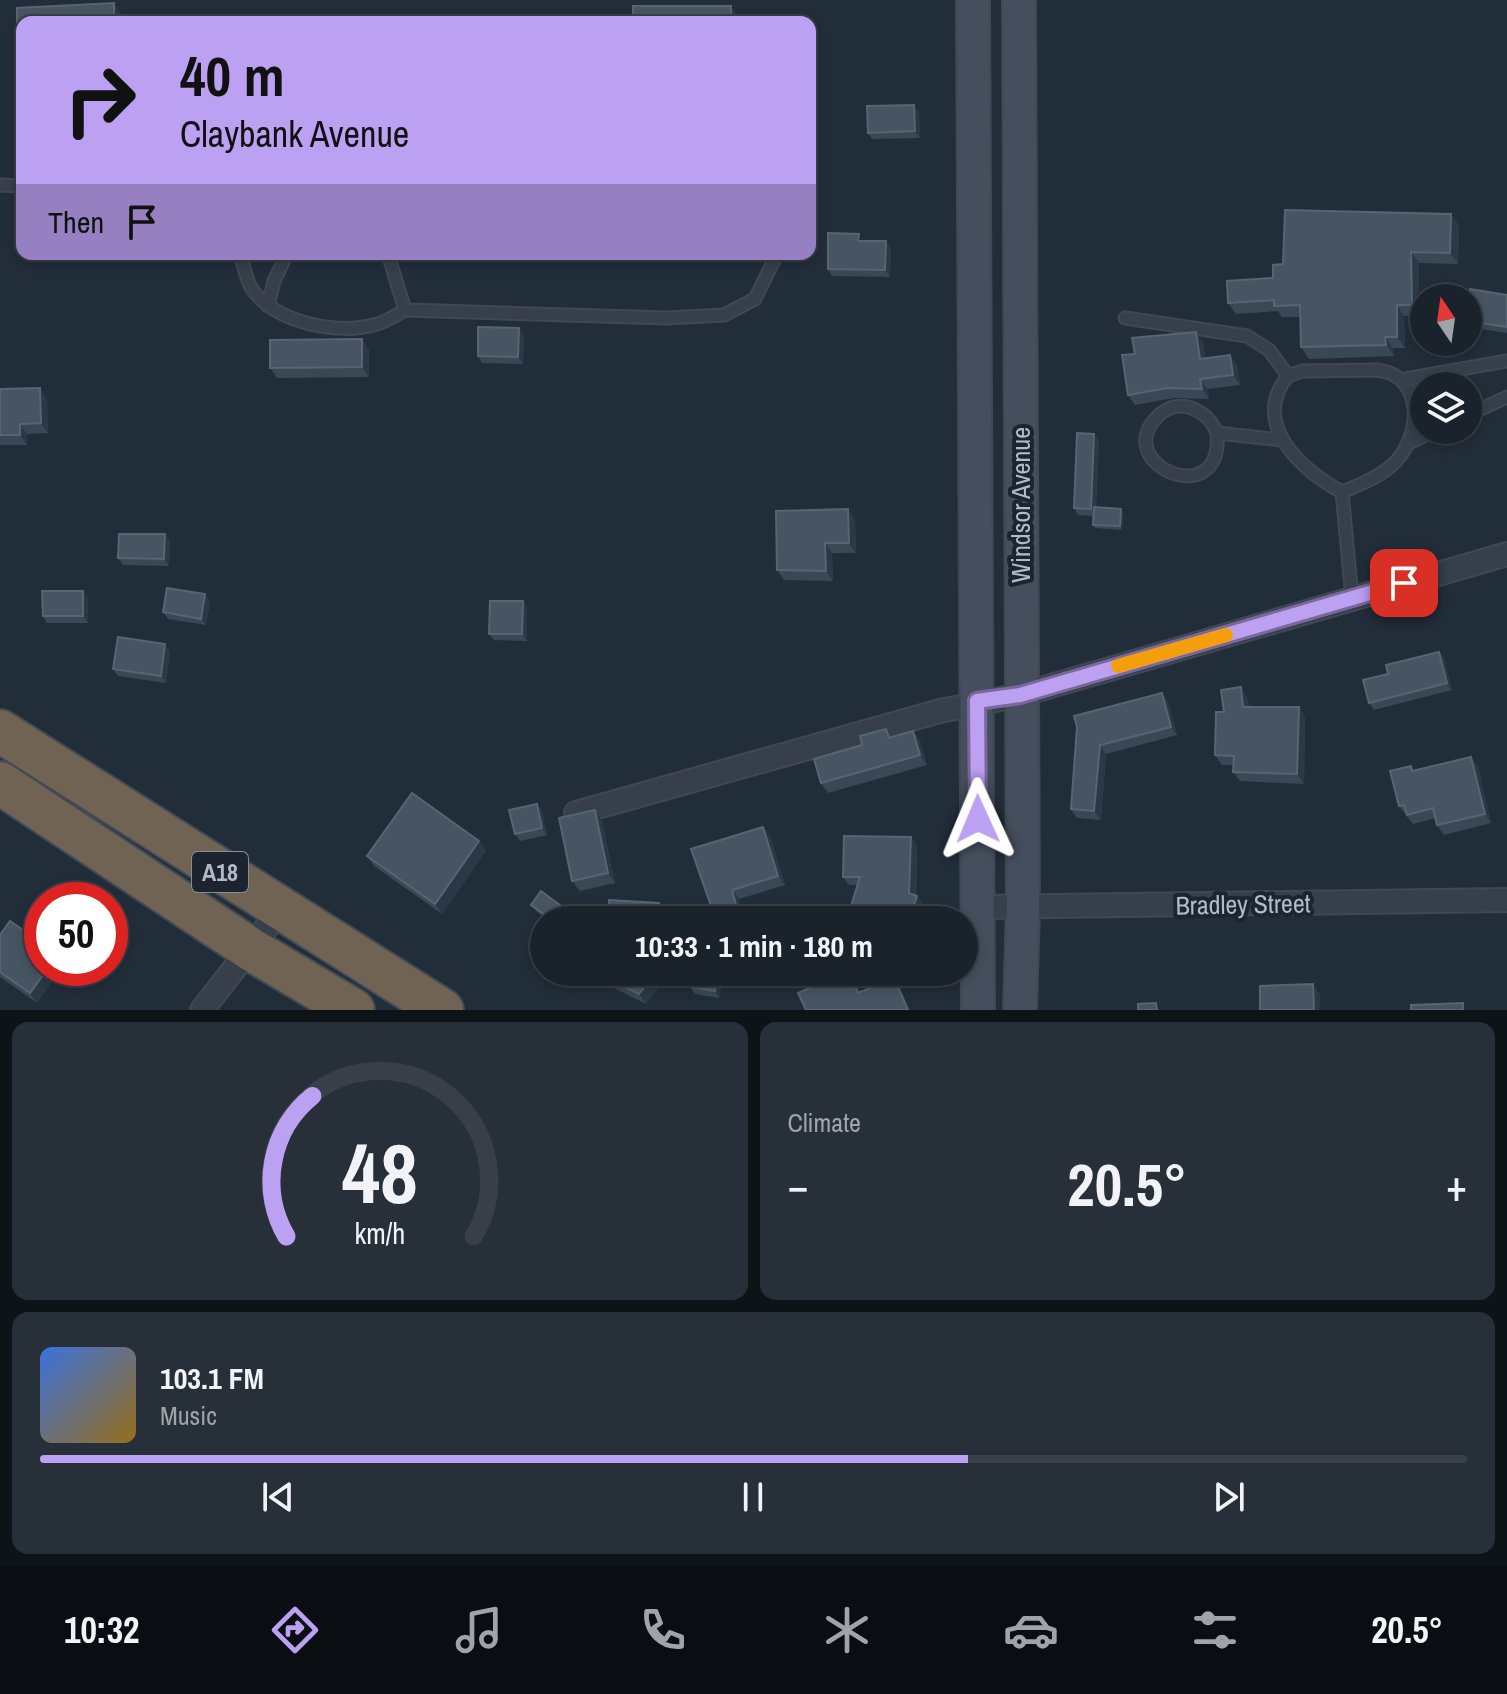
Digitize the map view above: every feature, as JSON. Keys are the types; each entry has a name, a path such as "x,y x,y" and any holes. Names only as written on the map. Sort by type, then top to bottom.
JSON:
{"highway":[{"name":"A18","path":"0,731 442,1010"},
{"name":"A18","path":"0,783 252,950 353,1010"},
{"path":"140,876 163,835"}],"main road":[{"name":"Windsor Avenue","path":"973,0 978,1010"},
{"name":"Windsor Avenue","path":"1019,0 1023,907 1020,1010"}],"street":[{"path":"576,813 977,701 1020,695 1507,554"},
{"name":"Bradley Street","path":"979,907 1507,900"},
{"path":"202,1010 252,950 280,910"}],"lane":[{"path":"242,260 250,288 268,306 286,316 322,326 355,327 378,324 405,310 667,318 724,315 744,308 755,299 774,260"},
{"path":"268,306 285,260"},
{"path":"390,260 405,310"},
{"path":"1125,318 1247,336 1269,350 1288,376"},
{"path":"1405,379 1414,413 1409,443 1393,465 1364,484 1342,492 1318,479 1282,440 1275,424 1274,401 1288,376 1302,371 1377,370 1393,372 1405,379 1507,361"},
{"path":"1482,409 1507,397"},
{"path":"1174,407 1196,408 1213,423 1217,433 1216,455 1210,464 1192,476 1169,474 1152,460 1148,450 1150,428 1155,419 1174,407"},
{"path":"1217,433 1282,440"},
{"path":"1342,492 1352,598"}],"building":[{"path":"114,3 114,16 17,16 17,8"},
{"path":"633,6 731,6 731,16 633,16"},
{"path":"914,105 915,131 868,133 867,106"},
{"path":"1285,210 1451,214 1450,253 1411,252 1410,305 1397,305 1397,337 1385,337 1386,345 1301,347 1300,305 1274,306 1274,300 1228,303 1227,281 1273,278 1273,265 1283,264"},
{"path":"828,233 859,234 858,241 886,241 885,270 828,269"},
{"path":"1482,291 1507,295 1507,327 1482,323"},
{"path":"478,327 519,328 518,357 478,356"},
{"path":"1196,332 1200,359 1230,355 1233,375 1200,379 1202,389 1167,388 1128,395 1122,355 1135,354 1132,338"},
{"path":"362,339 362,367 270,368 270,340"},
{"path":"40,388 41,423 20,424 20,435 0,435 0,389"},
{"path":"1077,433 1094,434 1091,509 1074,508"},
{"path":"1094,507 1121,509 1120,526 1093,525"},
{"path":"848,509 849,543 825,543 826,571 777,570 776,511"},
{"path":"119,534 165,534 164,559 118,558"},
{"path":"167,588 205,594 201,619 163,612"},
{"path":"42,591 83,591 83,616 43,616"},
{"path":"490,601 523,601 522,634 489,634"},
{"path":"118,637 165,644 161,676 113,669"},
{"path":"1439,652 1447,683 1369,703 1363,680 1388,674 1386,665"},
{"path":"1241,687 1243,707 1299,707 1297,774 1233,772 1234,756 1215,755 1216,712 1224,712 1221,690"},
{"path":"1162,693 1171,727 1100,745 1094,811 1071,809 1077,727 1074,716"},
{"path":"886,729 889,738 913,731 920,755 821,783 814,759 862,745 860,736"},
{"path":"1471,757 1485,814 1437,825 1433,808 1407,815 1404,805 1399,806 1390,771 1411,766 1412,771"},
{"path":"412,793 479,841 435,904 367,856"},
{"path":"537,804 542,828 515,834 509,810"},
{"path":"595,810 608,873 572,881 559,818"},
{"path":"763,827 778,876 732,890 736,906 711,906 691,849"},
{"path":"844,836 911,837 909,893 917,896 914,906 851,906 860,877 843,877"},
{"path":"541,891 561,906 532,906"},
{"path":"609,900 659,903 659,906 609,906"},
{"path":"10,921 24,931 24,986 35,986 30,993 0,972 0,935"},
{"path":"1313,984 1314,1010 1260,1010 1260,986"},
{"path":"623,986 645,986 639,994"},
{"path":"690,986 716,986 715,991"},
{"path":"814,986 855,986 858,993 875,986 898,986 908,1010 806,1010 798,993"},
{"path":"1156,1003 1157,1010 1138,1010 1138,1004"},
{"path":"1463,1003 1463,1010 1411,1010 1411,1005"}],"slow traffic":[{"path":"1118,666 1226,635"}],"route":[{"path":"978,819 977,701 1020,695 1404,583"}]}
